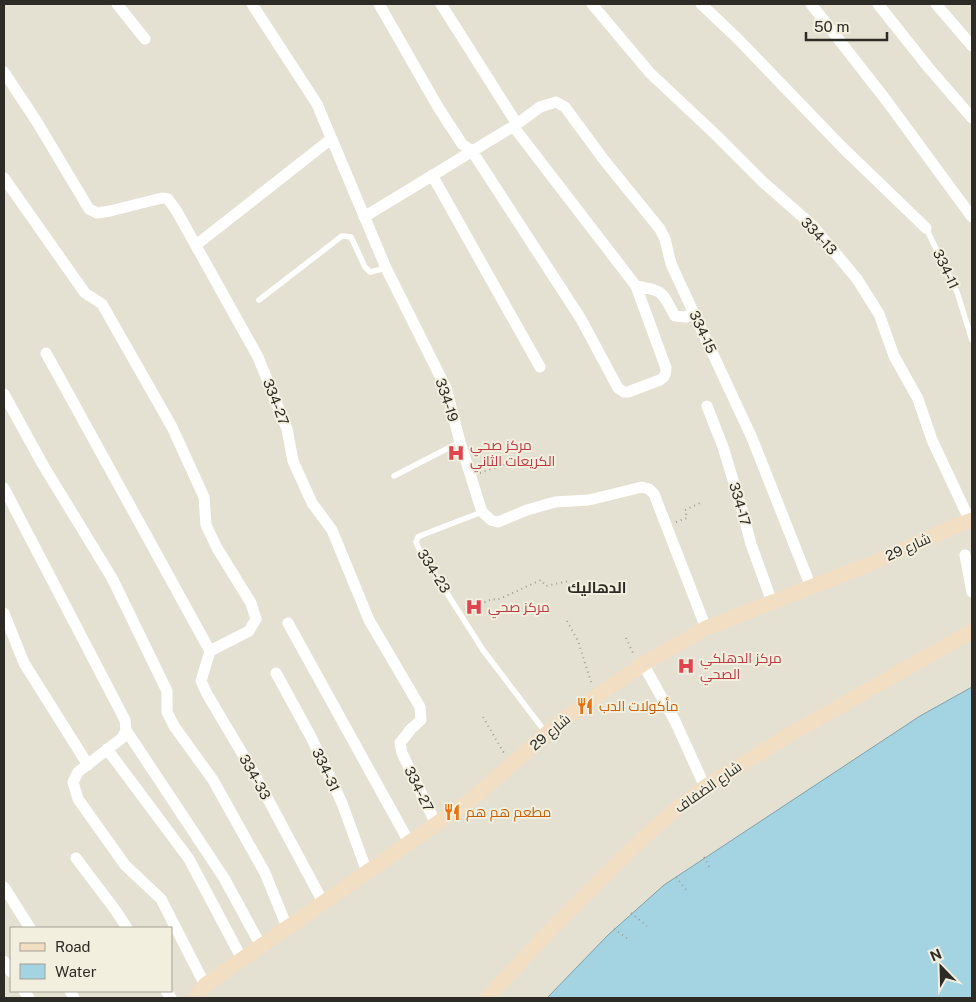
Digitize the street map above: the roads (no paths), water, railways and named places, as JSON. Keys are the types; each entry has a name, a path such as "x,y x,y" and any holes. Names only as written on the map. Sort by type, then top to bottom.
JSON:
{"street":[{"path":"117,4 145,39"},
{"name":"334-19","path":"252,4 317,104 386,268 446,388 460,442 482,512"},
{"path":"379,4 443,115 462,144 472,151 581,319 587,334 618,388 624,392 660,380 666,373 666,368 636,286 515,125 441,4"},
{"name":"334-13","path":"592,4 650,73 764,183 813,226 857,279 878,314 894,356 918,399 932,440 971,520"},
{"path":"701,4 736,37 843,148 926,228"},
{"path":"811,4 886,100 972,217"},
{"path":"878,4 928,67 972,118"},
{"path":"936,4 972,46"},
{"name":"334-27","path":"4,72 37,122 89,209 97,213 162,198 168,199 176,210 258,357 287,429 293,461 312,503 332,530 369,620 420,707 421,720 411,729 400,744 402,753 436,824"},
{"name":"334-15","path":"515,125 540,107 556,102 565,107 604,160 660,229 665,239 671,264 752,438 811,587"},
{"path":"364,217 515,125"},
{"path":"196,246 331,139"},
{"path":"432,175 540,367"},
{"path":"4,178 85,293 102,304 172,427 204,497 206,525 216,548 251,603 256,619 249,630 210,651 46,353"},
{"path":"636,286 655,290 664,295 676,316 686,317 694,313"},
{"path":"4,394 43,465 112,578 167,691 167,712 174,726 213,780 265,873 288,927"},
{"name":"334-17","path":"707,406 723,447 742,506 751,544 772,602"},
{"path":"482,512 491,520 498,522 526,510 555,502 589,500 642,487 649,489 654,494 706,628"},
{"path":"4,488 125,720 126,730 224,878 261,946"},
{"name":"شارع 29","path":"194,998 205,984 472,800 561,721 641,665 706,628 875,562 971,520"},
{"path":"965,555 972,592"},
{"path":"4,612 24,663 88,765"},
{"path":"288,623 409,842"},
{"name":"شارع الضفاف","path":"487,998 554,925 631,849 677,808 704,788 796,730 972,631"},
{"name":"334-33","path":"210,651 201,681 206,694 255,776 323,902"},
{"path":"641,665 675,721 704,788"},
{"name":"334-31","path":"276,673 311,737 334,787 367,872"},
{"path":"126,730 122,738 78,772 72,782 78,799 125,865 161,899 205,984"},
{"path":"107,749 189,859 242,959"},
{"path":"76,858 126,927"},
{"path":"4,887 29,927"}],"lane":[{"name":"334-11","path":"926,228 957,292 972,340"},
{"path":"258,300 342,236 351,238 365,267 370,272 386,268"},
{"path":"394,476 460,442"},
{"name":"334-23","path":"482,512 422,535 418,537 416,542 483,650 546,734"}],"water":[{"path":"972,687 972,998 547,998 608,935 664,885 920,716"}],"place":[{"name":"مركز صحي الكريعات الثاني","path":"456,453"},
{"name":"مركز صحي","path":"474,607"},
{"name":"مركز الدهلكي الصحي","path":"686,666"},
{"name":"مأكولات الدب","path":"585,706"},
{"name":"مطعم هم هم","path":"452,812"}],"district":[{"name":"الدهاليك","path":"597,588"}]}
